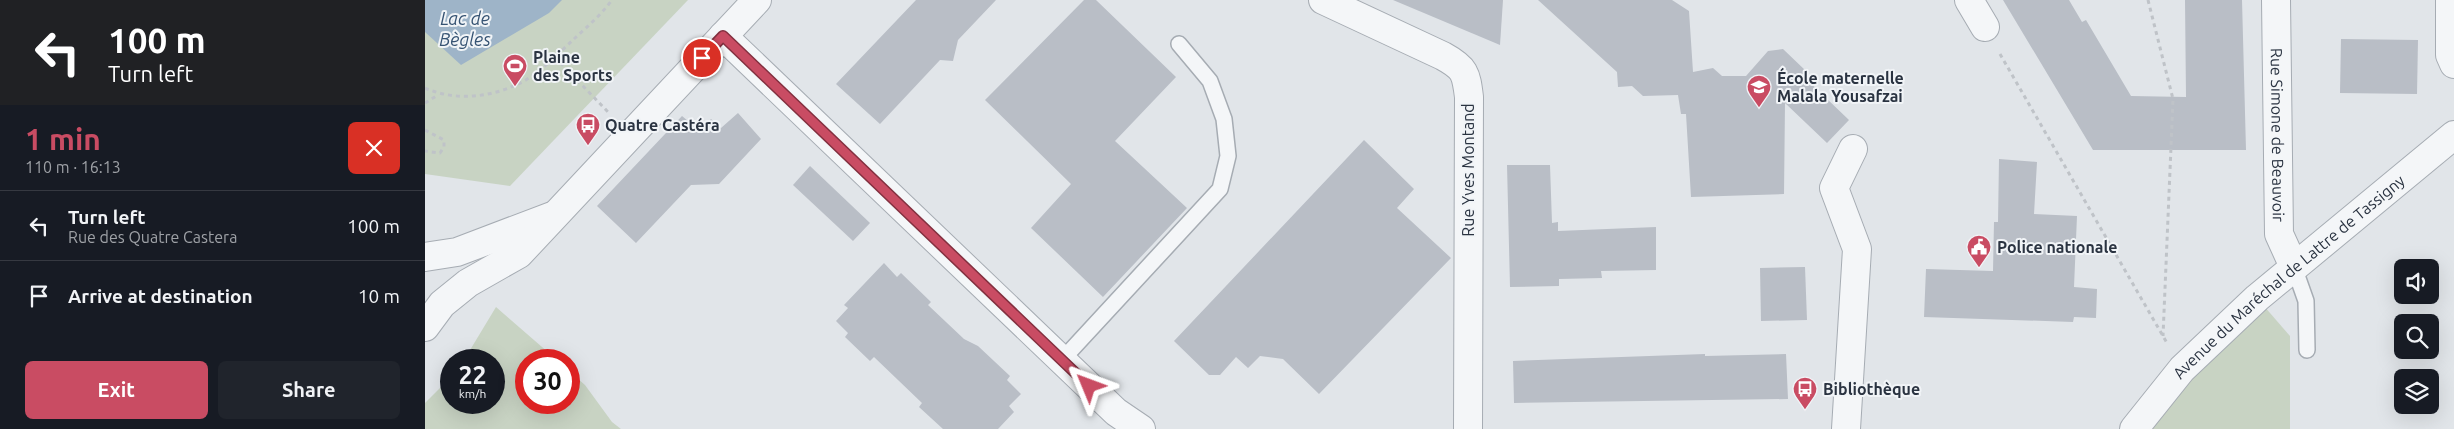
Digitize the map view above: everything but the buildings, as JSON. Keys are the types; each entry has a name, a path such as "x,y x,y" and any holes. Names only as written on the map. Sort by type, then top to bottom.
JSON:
{"street":[{"path":"425,327 442,304 468,283 519,254 757,0"},
{"name":"Rue Yves Montand","path":"1323,0 1460,65 1467,76 1469,97 1467,131 1468,429"},
{"path":"1969,0 1985,27"},
{"name":"Rue Simone de Beauvoir","path":"2276,0 2279,234 2294,267"},
{"path":"2450,0 2451,55 2454,64"},
{"path":"723,36 1116,412 1141,429"},
{"name":"Avenue du Maréchal de Lattre de Tassigny","path":"2134,429 2182,369 2257,298 2454,135"},
{"path":"1846,429 1857,249 1833,188 1853,149"},
{"path":"425,257 457,252 556,214"}],"lane":[{"path":"1062,360 1219,189 1228,156 1224,119 1210,81 1179,44"},
{"path":"2294,267 2306,301 2307,350"}],"path":[{"path":"425,88 438,94 477,97 519,84 555,57 604,11 612,0"},
{"path":"2148,0 2173,99 2163,338"},
{"path":"1985,27 2182,369"},
{"path":"555,57 631,134"},
{"path":"425,103 438,94"},
{"path":"425,130 444,140 445,147 440,153 425,151"}],"green space":[{"name":"Plaine des Sports","path":"425,0 688,0 510,186 425,174"},
{"path":"2257,298 2290,336 2290,429 2134,429"},
{"path":"496,307 544,349 515,349 515,414 580,414 580,381 612,422 621,429 425,429 425,403 440,388 440,414 505,414 505,349 471,349"}],"water":[{"name":"Lac de Bègles","path":"425,0 562,0 549,13 461,65 425,32"}],"place":[{"name":"Plaine des Sports","path":"515,87"},
{"name":"École maternelle Malala Yousafzai","path":"1759,108"},
{"name":"Quatre Castéra","path":"588,146"},
{"name":"Police nationale","path":"1979,268"},
{"name":"Bibliothèque","path":"1805,410"}],"route":[{"path":"702,58 723,36 1089,386"}]}
